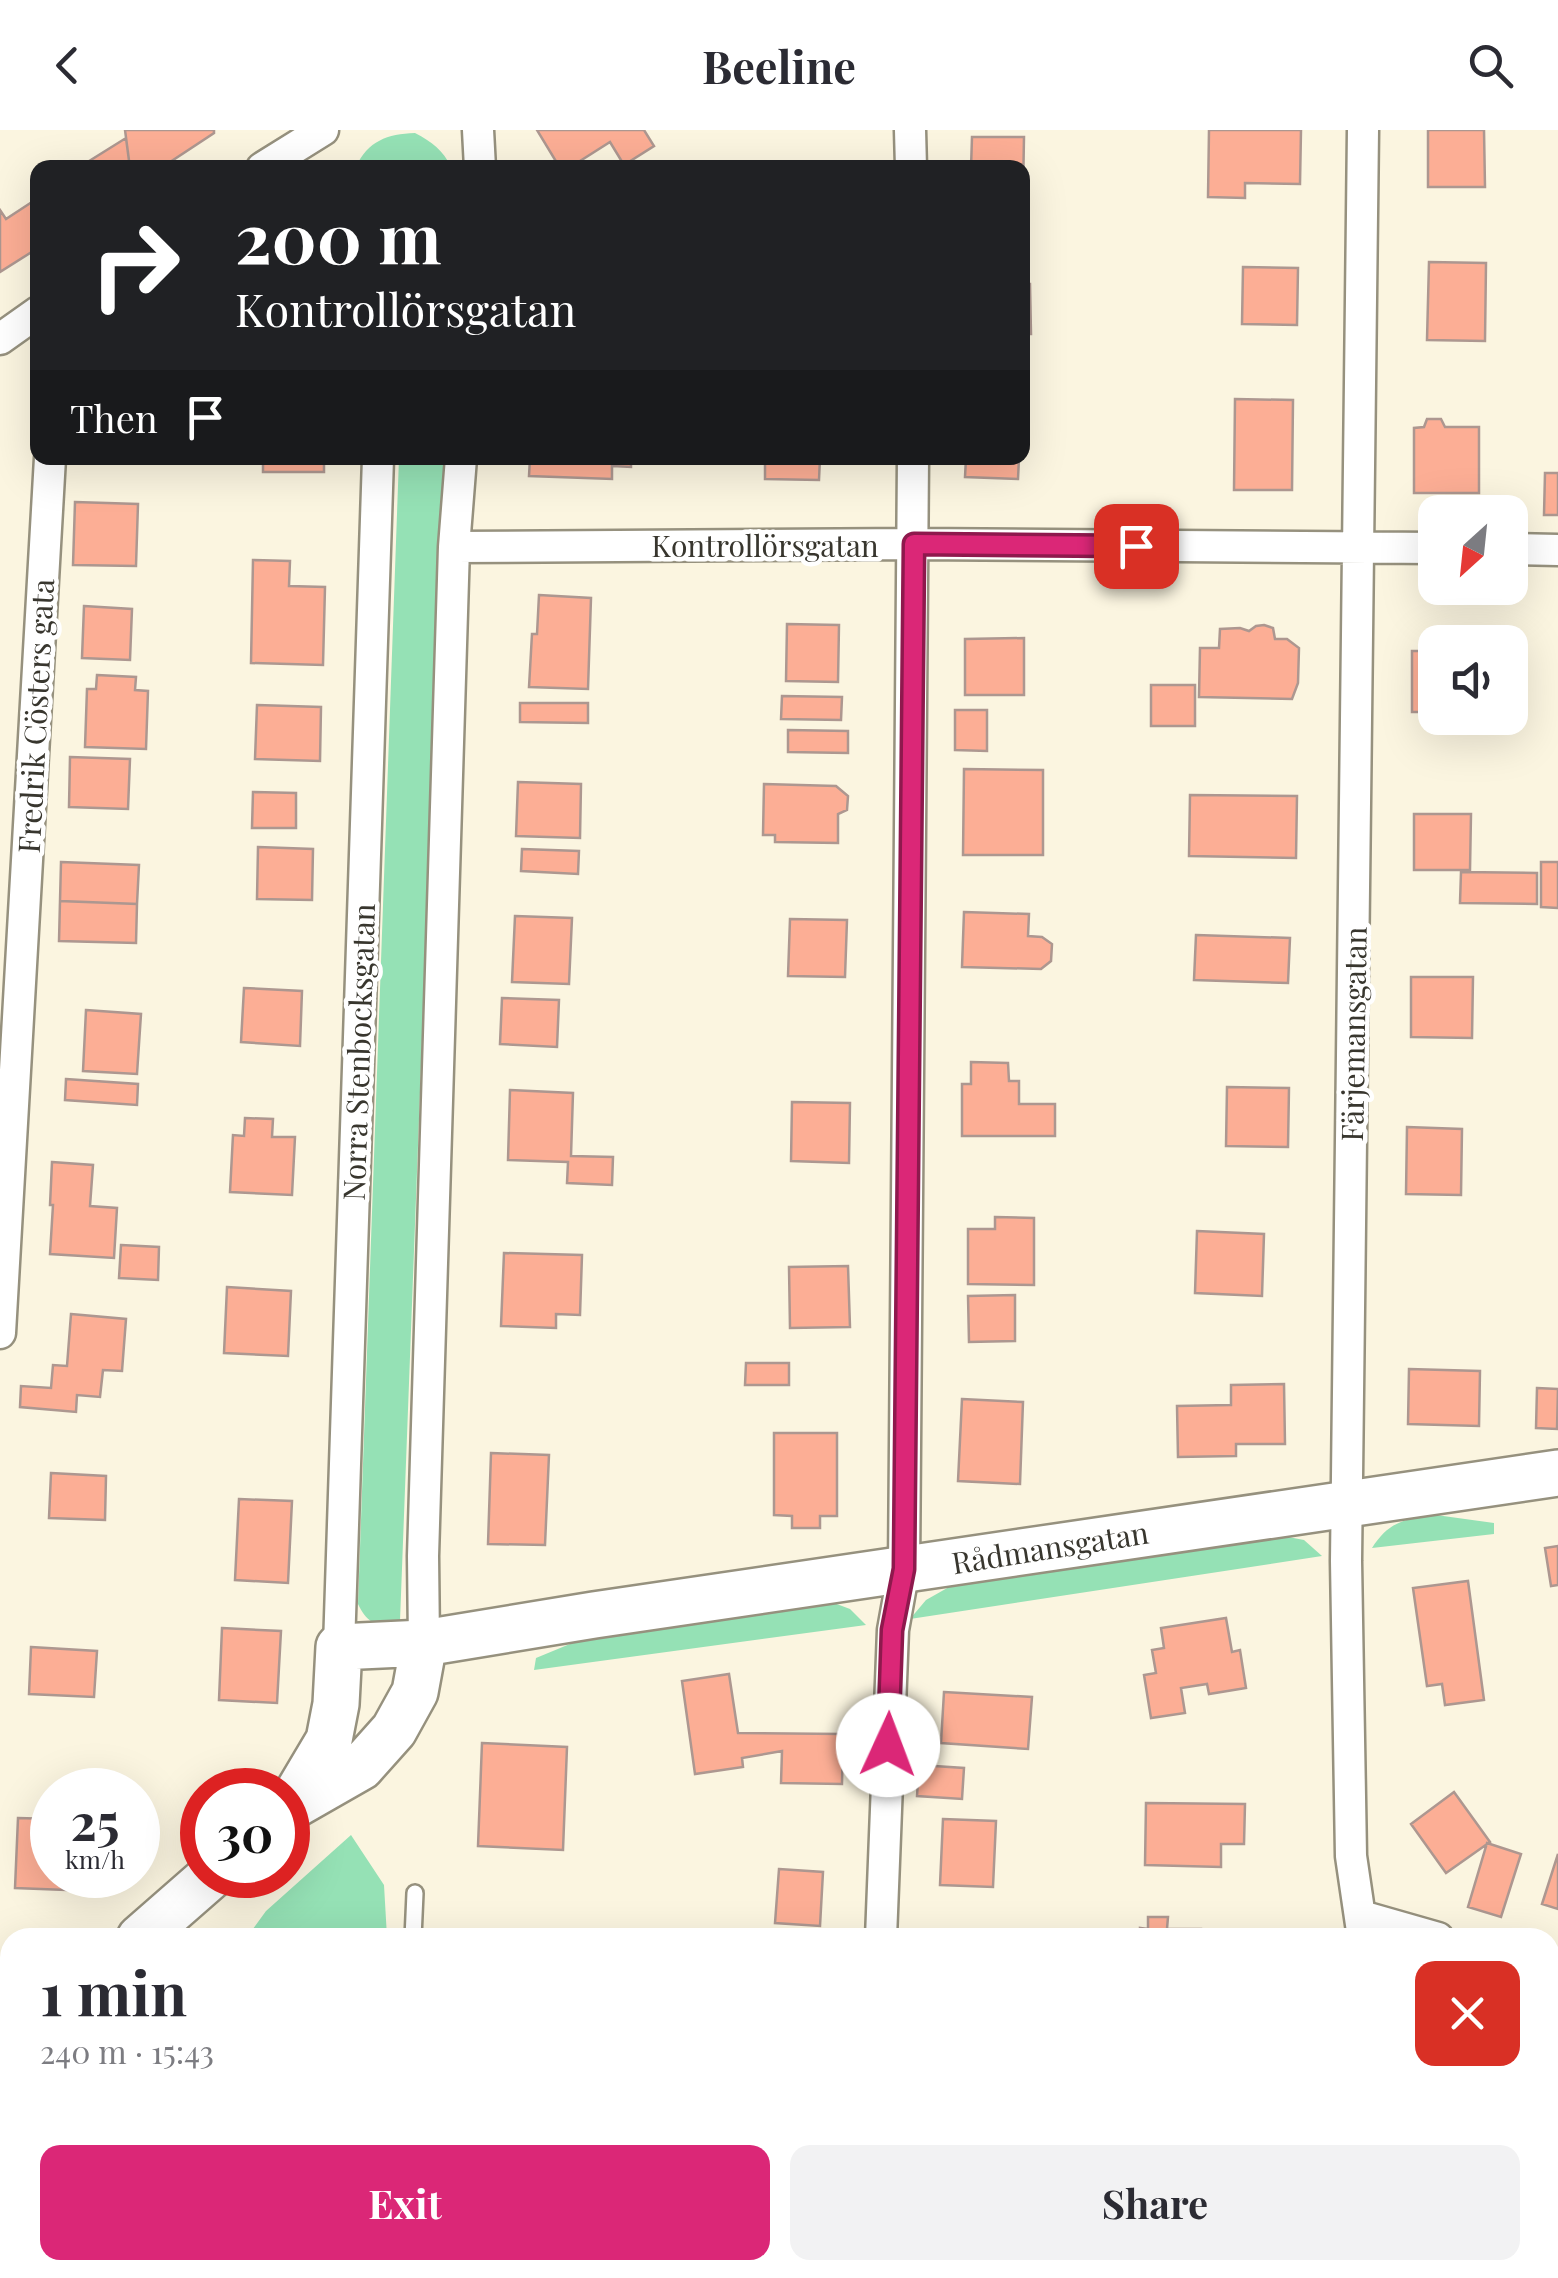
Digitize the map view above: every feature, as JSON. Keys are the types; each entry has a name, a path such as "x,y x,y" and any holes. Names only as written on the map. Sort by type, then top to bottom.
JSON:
{"street":[{"path":"294,148 323,130"},
{"path":"478,130 480,160"},
{"path":"910,130 910,160"},
{"name":"Färjemansgatan","path":"1362,1927 1350,1856 1346,1561 1363,130"},
{"path":"0,339 30,318"},
{"name":"Fredrik Cösters gata","path":"0,1334 50,465"},
{"name":"Norra Stenbocksgatan","path":"339,1648 378,465"},
{"path":"310,1797 362,1767 394,1730 415,1692 424,1643 423,1556 454,547 460,465"},
{"path":"880,1928 892,1630 904,1569 913,465"},
{"name":"Kontrollörsgatan","path":"454,547 914,544 1418,548"},
{"path":"1528,549 1558,550"},
{"name":"Rådmansgatan","path":"339,1648 424,1643 1558,1473"},
{"path":"310,1773 330,1740 339,1648"},
{"path":"151,1928 186,1898"}],"lane":[{"path":"414,1928 415,1893"}],"green space":[{"path":"415,133 436,147 447,160 360,160 380,141"},
{"path":"399,465 444,465 400,1621 391,1628 380,1625 371,1621 358,1604"},
{"path":"1436,1515 1494,1523 1494,1534 1372,1548 1399,1523"},
{"path":"1283,1536 1304,1540 1322,1556 910,1619 926,1600 949,1587"},
{"path":"834,1603 850,1609 866,1625 534,1670 536,1658 582,1639"},
{"path":"351,1835 384,1885 386,1928 254,1928 281,1898 310,1898 310,1872"}],"building":[{"path":"125,130 214,130 173,160 129,160"},
{"path":"537,130 644,130 654,146 632,160 621,160 610,142 582,160 555,160"},
{"path":"1209,130 1301,130 1300,184 1245,183 1245,198 1208,197"},
{"path":"1428,130 1484,130 1485,187 1428,187"},
{"path":"972,137 1024,137 1024,160 971,160"},
{"path":"126,138 129,160 91,160"},
{"path":"30,203 30,253 0,272 0,210 6,219"},
{"path":"1429,262 1486,263 1485,341 1427,340"},
{"path":"1243,267 1298,268 1297,325 1242,324"},
{"path":"1235,399 1293,400 1292,490 1234,490"},
{"path":"1427,419 1441,419 1445,427 1479,427 1479,493 1414,493 1414,428 1424,427"},
{"path":"263,465 324,465 324,472 263,472"},
{"path":"530,465 631,465 612,466 612,479 529,476"},
{"path":"765,465 820,465 819,480 765,479"},
{"path":"966,465 1019,465 1018,479 965,477"},
{"path":"1545,473 1558,473 1558,515 1544,515"},
{"path":"75,502 138,504 136,566 73,565"},
{"path":"253,560 290,561 289,586 325,587 323,665 251,663"},
{"path":"539,595 591,598 588,689 529,687"},
{"path":"84,606 132,609 130,660 82,658"},
{"path":"787,624 839,625 838,682 786,681"},
{"path":"1264,625 1273,628 1275,639 1287,639 1299,648 1298,683 1292,699 1199,697 1200,648 1219,648 1220,629 1249,631"},
{"path":"1024,638 1024,695 965,695 965,639"},
{"path":"1412,651 1418,651 1418,712 1412,712"},
{"path":"97,675 136,677 135,690 148,691 146,749 85,747 87,689 96,689"},
{"path":"1151,685 1195,685 1195,726 1151,726"},
{"path":"782,696 842,697 841,720 781,719"},
{"path":"520,703 588,703 588,723 520,722"},
{"path":"257,705 321,707 320,761 255,759"},
{"path":"955,710 987,710 987,751 955,750"},
{"path":"788,730 848,731 848,753 788,752"},
{"path":"70,757 130,759 128,809 69,807"},
{"path":"964,769 1043,770 1043,855 963,855"},
{"path":"518,782 581,784 580,838 516,836"},
{"path":"764,784 836,786 848,796 847,810 838,814 838,843 775,842 775,835 763,835"},
{"path":"253,792 296,793 296,828 252,828"},
{"path":"1190,795 1297,796 1296,858 1189,856"},
{"path":"1414,814 1471,814 1470,870 1414,870"},
{"path":"258,847 313,849 312,900 257,899"},
{"path":"522,849 579,851 578,874 521,871"},
{"path":"61,862 139,865 137,904 60,901"},
{"path":"1541,862 1558,862 1558,908 1541,907"},
{"path":"1461,872 1537,873 1537,904 1460,903"},
{"path":"60,901 137,904 136,943 59,941"},
{"path":"964,912 1029,914 1028,936 1042,937 1052,944 1051,961 1041,969 962,967"},
{"path":"515,916 572,918 569,984 512,982"},
{"path":"790,919 847,920 845,977 788,976"},
{"path":"1196,935 1290,938 1288,983 1194,980"},
{"path":"1411,977 1473,977 1472,1038 1411,1037"},
{"path":"244,988 302,991 300,1046 241,1042"},
{"path":"502,998 559,1000 557,1047 500,1044"},
{"path":"86,1010 141,1014 137,1074 83,1071"},
{"path":"971,1062 1008,1063 1009,1081 1019,1081 1019,1104 1055,1104 1055,1136 962,1136 962,1084 971,1084"},
{"path":"66,1079 138,1084 137,1105 65,1100"},
{"path":"1227,1087 1289,1088 1288,1147 1226,1146"},
{"path":"510,1090 573,1093 571,1156 613,1157 612,1185 567,1183 568,1162 508,1160"},
{"path":"792,1102 850,1103 849,1163 791,1161"},
{"path":"245,1118 273,1119 272,1137 295,1137 292,1195 230,1192 233,1135 244,1136"},
{"path":"1407,1127 1462,1129 1461,1195 1406,1194"},
{"path":"52,1162 93,1165 90,1206 117,1208 114,1258 50,1254"},
{"path":"995,1217 1034,1218 1034,1285 968,1284 968,1229 995,1229"},
{"path":"1197,1231 1264,1234 1262,1296 1195,1293"},
{"path":"121,1245 159,1247 158,1280 119,1278"},
{"path":"504,1253 582,1255 580,1315 556,1314 556,1328 501,1326"},
{"path":"848,1266 850,1327 790,1328 789,1267"},
{"path":"227,1287 291,1291 288,1356 224,1353"},
{"path":"1015,1295 1015,1341 969,1342 968,1296"},
{"path":"71,1314 126,1319 122,1371 103,1370 100,1397 77,1395 76,1412 20,1407 21,1386 51,1388 53,1365 67,1366"},
{"path":"746,1363 789,1363 789,1385 745,1385"},
{"path":"1409,1369 1480,1371 1479,1426 1408,1424"},
{"path":"1284,1384 1285,1444 1236,1444 1236,1456 1178,1457 1177,1406 1231,1405 1231,1385"},
{"path":"1537,1388 1558,1389 1557,1429 1536,1428"},
{"path":"962,1399 1023,1402 1020,1484 958,1481"},
{"path":"774,1433 837,1433 837,1516 820,1516 820,1528 792,1528 792,1516 774,1515"},
{"path":"491,1453 549,1455 545,1545 488,1544"},
{"path":"51,1473 106,1476 105,1520 49,1518"},
{"path":"239,1499 292,1501 288,1583 235,1580"},
{"path":"1558,1546 1558,1585 1551,1586 1545,1548"},
{"path":"1468,1581 1484,1700 1445,1705 1442,1684 1427,1686 1413,1588"},
{"path":"1226,1618 1232,1652 1240,1650 1246,1688 1209,1694 1207,1684 1181,1688 1185,1713 1151,1718 1144,1675 1156,1673 1152,1650 1164,1648 1161,1628"},
{"path":"222,1628 281,1631 277,1703 219,1700"},
{"path":"31,1647 97,1651 94,1697 29,1694"},
{"path":"729,1674 738,1733 843,1734 842,1784 781,1783 782,1751 742,1758 743,1767 695,1774 682,1681"},
{"path":"944,1692 1032,1697 1028,1749 941,1743"},
{"path":"482,1743 567,1747 563,1850 478,1846"},
{"path":"919,1765 964,1768 962,1799 917,1796"},
{"path":"1454,1792 1490,1842 1446,1873 1411,1824"},
{"path":"1146,1803 1245,1804 1244,1844 1221,1844 1221,1867 1145,1865"},
{"path":"18,1818 30,1818 30,1889 15,1888"},
{"path":"943,1819 996,1821 993,1887 940,1885"},
{"path":"1487,1843 1521,1854 1501,1917 1468,1907"},
{"path":"1558,1854 1558,1909 1542,1904"},
{"path":"779,1869 823,1872 820,1926 775,1923"},
{"path":"1148,1917 1168,1917 1167,1928 1148,1928"}],"route":[{"path":"888,1745 892,1630 904,1569 914,544 1136,546"}]}
